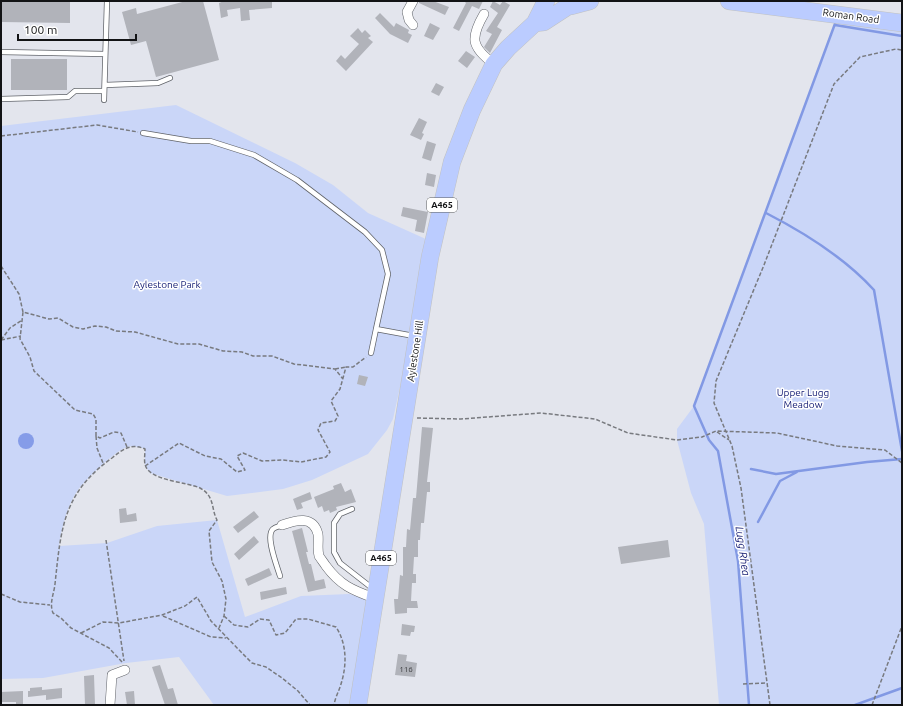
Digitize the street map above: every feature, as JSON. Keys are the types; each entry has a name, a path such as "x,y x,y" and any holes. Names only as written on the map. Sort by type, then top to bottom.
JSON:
{"highway":[{"name":"Aylestone Hill","path":"358,705 430,257 452,162 472,110 494,64 508,48 535,23 546,1"},
{"path":"549,1 558,7 590,1"},
{"name":"Roman Road","path":"729,1 902,23"},
{"name":"Aylestone Hill","path":"535,23 544,22 571,5"}],"street":[{"path":"413,1 407,12 409,20 413,25"},
{"path":"484,14 475,29 474,37 477,48 494,64"},
{"path":"282,525 298,519 306,520 313,524 318,534 320,556 334,577 351,590 375,594"},
{"path":"110,705 112,675 125,668"}],"lane":[{"path":"104,100 107,1"},
{"path":"1,52 105,54"},
{"path":"104,85 158,82 170,78"},
{"path":"1,99 68,97 75,91 104,91"},
{"path":"143,132 191,141 210,141 254,155 297,180 365,232 382,250 388,274 371,353"},
{"path":"376,328 418,337"},
{"path":"352,510 340,514 334,523 334,552 340,562 375,594"},
{"path":"280,576 270,541 271,532 274,528 282,525"}],"path":[{"path":"770,705 742,496 727,431 714,403 716,381 764,265 834,84 860,57 896,49 902,50"},
{"path":"1,136 97,125 143,132"},
{"path":"1,266 19,294 23,312 21,336 30,356 34,371 41,380 75,410 94,414 96,419 97,448 104,464"},
{"path":"23,312 49,319 58,318 73,327 83,329 95,326 106,327 116,331 135,332 178,344 199,344 223,351 242,352 253,356 272,356 294,364 335,369 353,366 371,353"},
{"path":"1,340 10,328 22,320"},
{"path":"1,340 21,336"},
{"path":"145,466 179,443 205,456 221,460 237,472 245,470 238,456 243,453 262,461 283,460 301,462 326,457 330,452 318,430 321,423 335,421 338,416 331,401 340,389 346,367"},
{"path":"335,369 343,378"},
{"path":"405,418 461,419 541,413 595,419 628,433 677,440 702,438 716,431 777,433 837,446 885,450 902,463"},
{"path":"716,431 730,441"},
{"path":"96,436 100,438 114,432 121,433 127,447"},
{"path":"125,668 109,648 70,628 61,618 53,613 50,605 54,591 60,535 67,513 77,490 104,464 127,447 138,446 145,449 145,466 150,473 184,485 201,488 213,501 217,520 209,531 212,562 222,582 226,599 224,616 219,628"},
{"path":"106,540 125,668"},
{"path":"1,594 20,602 50,605"},
{"path":"80,634 103,622 119,623 162,615 185,606 197,597 211,621 252,663 266,667 287,682 298,691 310,705"},
{"path":"162,615 211,637 226,638"},
{"path":"224,616 234,625 248,627 260,619 269,620 276,635 285,633 296,619 308,619 336,627 343,637 345,668 334,705"},
{"path":"872,705 902,626"},
{"path":"743,684 767,682"}],"green space":[{"name":"Upper Lugg Meadow","path":"837,21 902,29 902,705 719,705 704,524 691,493 677,440 677,429 694,406"},
{"name":"Aylestone Park","path":"176,105 295,163 333,185 368,213 428,240 393,419 387,430 368,454 312,480 283,489 227,496 150,473 145,466 145,449 129,446 115,454 101,466 74,495 61,532 59,546 107,543 157,526 217,520 245,617 301,596 349,594 369,599 353,705 214,705 179,657 126,663 43,678 1,679 1,126"}],"shaded area":[{"path":"26,433 32,435 34,441 32,447 26,449 20,447 18,441 20,435"}],"building":[{"path":"1,1 70,1 70,23 1,22"},
{"path":"186,1 203,1 219,60 156,77 146,41 131,45 122,12 136,8 137,14"},
{"path":"224,1 272,1 272,8 249,10 250,20 241,21 240,8 227,10 228,16 221,18 219,3"},
{"path":"419,1 433,1 449,7 445,15 419,3"},
{"path":"464,1 483,1 479,9 472,6 459,31 453,28 466,3"},
{"path":"493,1 500,5 503,1 510,5 497,27 502,30 490,53 484,47 492,34 486,31 498,13 490,7"},
{"path":"380,13 394,27 396,23 409,30 408,33 412,35 408,43 390,34 375,18"},
{"path":"430,23 440,28 433,40 424,36"},
{"path":"358,28 362,33 365,30 371,36 368,38 373,42 346,71 336,61 341,55 345,59 359,44 350,36"},
{"path":"466,51 475,57 467,68 458,61"},
{"path":"11,59 67,59 67,90 11,90"},
{"path":"436,83 444,87 439,96 431,92"},
{"path":"419,118 427,122 422,133 424,134 421,140 410,135"},
{"path":"427,141 436,144 431,161 422,158"},
{"path":"427,173 436,175 434,187 425,185"},
{"path":"403,207 428,212 424,233 415,231 417,220 401,216"},
{"path":"359,375 368,377 365,386 357,384"},
{"path":"422,427 433,428 427,482 430,482 430,492 427,492 424,523 421,523 420,540 418,540 418,557 414,557 413,574 416,574 416,583 412,583 411,601 417,601 418,608 407,608 407,613 395,614 394,599 398,599 400,575 403,576 403,547 406,547 407,529 410,530 413,498 416,498"},
{"path":"341,483 345,492 351,489 356,502 336,507 337,510 330,513 329,510 324,512 322,506 318,508 314,497 334,489 333,486"},
{"path":"310,492 312,499 301,503 303,508 297,510 293,499"},
{"path":"126,508 127,515 136,513 137,521 120,523 119,509"},
{"path":"254,511 259,517 238,533 233,527"},
{"path":"302,528 308,552 306,552 309,564 311,564 315,581 324,579 326,588 308,592 292,531"},
{"path":"254,536 259,542 239,560 234,554"},
{"path":"668,540 670,557 621,564 618,547"},
{"path":"269,568 272,575 248,586 245,579"},
{"path":"286,587 287,594 261,600 260,592"},
{"path":"402,624 415,626 414,632 411,632 410,636 401,635"},
{"path":"398,654 407,655 406,661 417,663 415,677 395,675"},
{"path":"160,665 168,689 173,688 178,705 165,705 152,667"},
{"path":"94,675 95,705 85,705 84,676"},
{"path":"42,687 42,690 62,688 62,698 46,700 46,695 28,697 28,691 30,691 30,688"},
{"path":"23,691 23,705 16,705 16,702 1,702 1,692"},
{"path":"134,691 135,705 127,705 125,692"}],"waterway":[{"name":"Lugg Rhea","path":"749,705 738,561 718,451 709,440 694,406 836,21"},
{"path":"835,25 902,36"},
{"path":"766,213 809,237 837,256 874,290 902,451"},
{"path":"751,469 776,474 902,459"},
{"path":"758,522 780,481 797,472"},
{"path":"855,705 902,688"}]}
